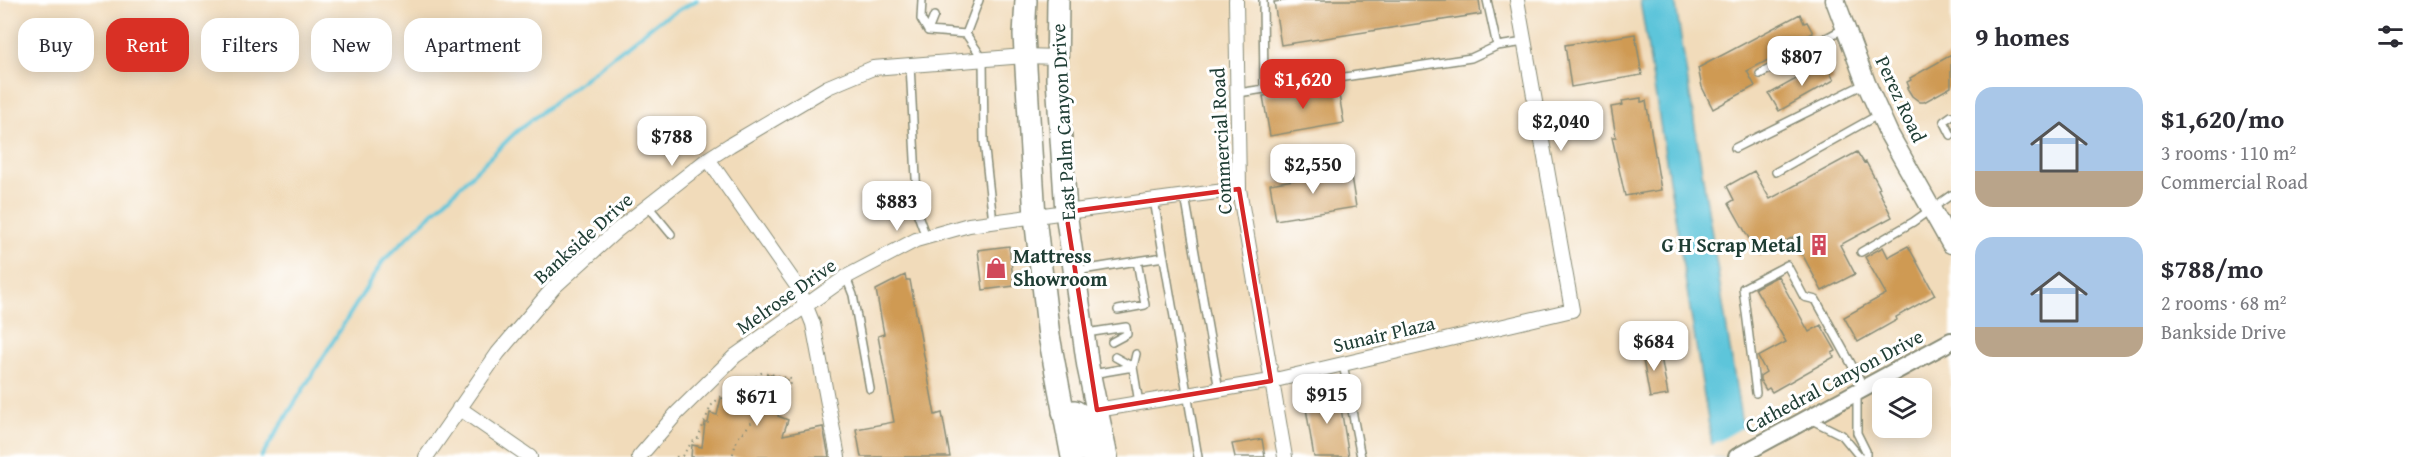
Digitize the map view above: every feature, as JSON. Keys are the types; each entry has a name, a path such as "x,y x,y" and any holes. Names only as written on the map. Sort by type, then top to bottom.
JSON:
{"main road":[{"name":"East Palm Canyon Drive","path":"1026,0 1025,56 1035,217 1049,336 1072,457"},
{"name":"East Palm Canyon Drive","path":"1058,0 1058,57 1066,212 1083,334 1107,457"},
{"name":"Perez Road","path":"1835,0 1880,114 1951,244"},
{"path":"1063,412 1075,411 1080,414 1092,457"}],"street":[{"name":"Commercial Road","path":"1236,0 1239,189 1285,457"},
{"path":"1517,0 1525,42"},
{"name":"Sunair Plaza","path":"1097,410 1271,381 1572,310 1525,42"},
{"name":"Bankside Drive","path":"426,457 498,353 554,287 616,231 708,159 828,87 873,68 1025,56 1058,57"},
{"path":"708,159 799,289 806,304 813,324 838,457"},
{"name":"Melrose Drive","path":"639,457 677,413 735,356 846,278 916,240 969,225 1239,189"},
{"name":"Cathedral Canyon Drive","path":"1737,457 1951,341"},
{"path":"459,408 530,457"}],"lane":[{"path":"922,0 921,19 928,31"},
{"path":"966,34 979,0"},
{"path":"1263,0 1264,89"},
{"path":"1487,0 1497,46"},
{"path":"928,31 934,16"},
{"path":"1760,74 1845,28"},
{"path":"928,31 966,34"},
{"path":"966,34 983,59 984,141 993,222"},
{"path":"1238,93 1471,58 1497,46 1525,42"},
{"path":"910,65 918,215 926,237"},
{"path":"1735,148 1866,83"},
{"path":"1776,172 1880,114"},
{"path":"1951,116 1944,121 1951,135"},
{"path":"1861,252 1913,222 1951,195"},
{"path":"1185,196 1219,390"},
{"path":"1154,201 1198,457"},
{"path":"648,206 671,234"},
{"path":"1075,271 1164,257"},
{"path":"1118,310 1145,306 1137,261"},
{"path":"1756,393 1743,288 1787,265 1804,297 1816,300 1861,391 1857,433 1866,451 1866,457"},
{"path":"846,278 853,295 870,388"},
{"path":"1083,334 1126,327 1128,338 1112,342"},
{"path":"1133,367 1136,354"},
{"path":"1126,355 1133,367 1139,403"},
{"path":"1115,357 1133,367"},
{"path":"1343,364 1361,457"},
{"path":"1090,375 1133,367"},
{"path":"1809,419 1842,435 1860,457"}],"path":[{"path":"676,457 682,456 692,442 697,440 711,406 738,383 746,382 763,372 791,379 786,398 754,414 752,422 737,439 732,457"}],"highlighted area":[{"path":"1239,189 1271,381 1097,410 1066,212"}],"water":[{"path":"1640,0 1675,0 1747,457 1714,457"}],"pier":[{"path":"1745,426 1750,457 1711,457 1710,446"}],"building":[{"path":"1289,0 1479,0 1481,14 1281,45 1274,2"},
{"path":"1800,14 1813,33 1801,39 1802,42 1747,71 1755,86 1713,109 1702,87 1698,68"},
{"path":"1635,34 1642,75 1571,87 1565,45"},
{"path":"1951,55 1951,87 1924,102 1912,96 1907,88 1910,78"},
{"path":"1825,63 1834,80 1779,111 1769,94"},
{"path":"1337,84 1344,123 1270,136 1263,96"},
{"path":"1641,98 1641,102 1646,101 1661,190 1625,196 1612,137 1616,137 1611,107 1623,105 1622,101"},
{"path":"1857,152 1864,163 1866,162 1880,188 1878,189 1892,217 1840,245 1855,274 1822,291 1793,237 1759,256 1729,203 1734,200 1727,186 1754,171 1770,199"},
{"path":"1350,170 1356,207 1276,220 1270,184"},
{"name":"Mattress Showroom","path":"1009,246 1014,286 983,290 978,250"},
{"path":"1908,246 1935,295 1858,342 1844,317 1886,294 1865,257 1883,247 1888,257"},
{"path":"905,275 906,280 910,280 935,415 942,413 950,457 861,457 856,429 894,422 878,336 884,334 876,290"},
{"path":"1778,276 1809,332 1821,325 1836,351 1832,353 1834,357 1772,392 1769,388 1766,390 1760,380 1760,376 1766,372 1758,357 1786,342 1755,288"},
{"path":"1659,346 1668,395 1650,398 1641,349"},
{"path":"767,374 787,380 778,416 788,420 783,435 823,427 829,457 691,457 692,445 702,447 705,423 708,423 710,413 717,415 721,398 728,399 730,395 735,395 739,386 753,390 755,382 764,383"},
{"path":"1338,390 1349,457 1314,457 1304,396"},
{"path":"1262,439 1265,457 1235,457 1232,444"}],"waterway":[{"path":"261,457 383,261 517,131 657,22 697,0"}],"place":[{"name":"G H Scrap Metal","path":"1819,245"},
{"name":"Mattress Showroom","path":"996,268"}]}
